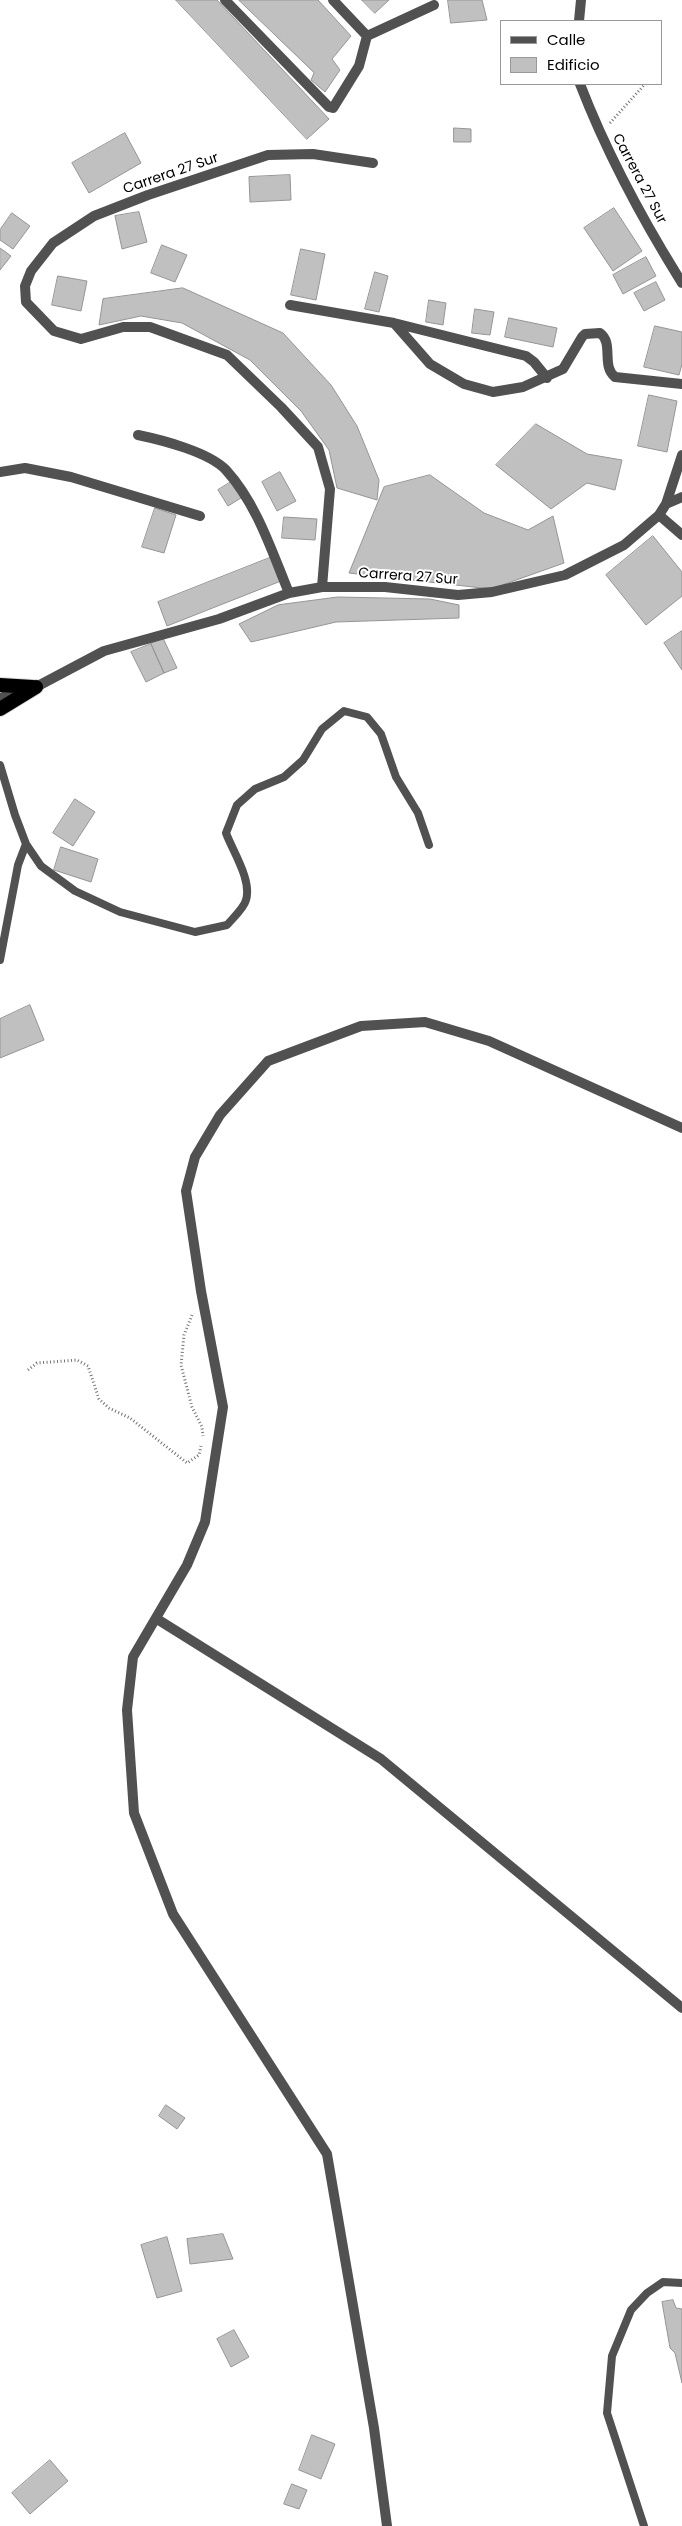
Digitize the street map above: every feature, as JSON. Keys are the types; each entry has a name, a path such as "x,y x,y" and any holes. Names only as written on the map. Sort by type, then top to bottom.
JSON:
{"highway":[{"path":"0,685 36,687"},
{"path":"0,709 36,687"}],"street":[{"path":"225,0 330,107 334,108 337,105 359,66 367,36"},
{"path":"333,0 367,36"},
{"path":"579,20 581,0"},
{"path":"367,36 434,5"},
{"name":"Carrera 27 Sur","path":"580,85 600,134 641,217 682,283"},
{"name":"Carrera 27 Sur","path":"322,587 330,489 318,446 227,355 150,327 123,327 81,338 54,332 26,302 24,286 31,271 53,242 94,216 268,156 312,154 374,163"},
{"path":"290,305 394,324 526,356 547,378"},
{"path":"394,324 430,364 464,384 493,392 523,386 547,378 563,369 585,334 600,333 605,338 608,370 615,378 682,384"},
{"path":"138,435 208,457 226,470 255,514 289,593"},
{"name":"Carrera 27 Sur","path":"0,698 36,687 104,651 219,619 289,593 322,587 385,587 458,595 492,592 565,575 624,545 659,515 666,504 682,455"},
{"path":"0,472 25,468 71,477 200,516"},
{"path":"666,504 682,497"},
{"path":"659,515 682,535"},
{"path":"388,2526 374,2428 327,2154 173,1914 134,1814 127,1710 132,1658 188,1565 205,1522 223,1407 201,1291 186,1191 195,1157 220,1115 268,1061 361,1026 425,1022 489,1041 682,1128"},
{"path":"157,1619 381,1759 682,2008"}],"lane":[{"path":"0,765 26,844 41,866 75,891 120,912 195,932 227,925 246,900 246,874 237,862 226,833 237,805 255,789 284,777 303,760 322,729 344,711 367,716 382,734 396,777 418,813 429,844"},
{"path":"0,960 18,865 26,844"},
{"path":"644,2526 607,2413 612,2356 631,2310 663,2282 682,2283"}],"path":[{"path":"600,134 644,85"},
{"path":"28,1370 37,1363 77,1360 88,1366 99,1399 109,1408 130,1418 187,1463 199,1455 204,1439 202,1426 192,1407 181,1365 184,1335 201,1291"}],"building":[{"path":"176,0 217,0 329,119 307,139"},
{"path":"239,0 318,0 351,36 332,59 340,70 325,92 311,80 314,73"},
{"path":"362,0 389,0 375,13"},
{"path":"448,0 482,0 487,20 451,23"},
{"path":"454,128 471,129 471,142 454,142"},
{"path":"125,133 141,163 89,193 72,163"},
{"path":"290,175 291,200 250,202 249,177"},
{"path":"614,208 642,251 613,271 584,228"},
{"path":"139,212 147,242 122,249 115,216"},
{"path":"12,213 30,226 13,249 0,240 0,230"},
{"path":"162,245 187,255 175,282 151,273"},
{"path":"0,248 11,256 0,270"},
{"path":"301,249 325,254 316,300 291,295"},
{"path":"646,257 656,276 623,294 613,275"},
{"path":"375,272 388,276 379,312 365,309"},
{"path":"58,276 87,281 81,311 52,305"},
{"path":"656,282 665,300 644,311 634,293"},
{"path":"183,288 283,333 331,385 357,426 379,480 377,500 337,488 329,450 301,411 250,360 182,323 141,316 99,325 103,299"},
{"path":"429,300 446,303 443,325 426,322"},
{"path":"475,309 494,312 490,335 472,333"},
{"path":"509,318 557,328 553,347 505,337"},
{"path":"655,326 682,332 682,364 679,375 644,367"},
{"path":"649,395 677,401 667,452 638,446"},
{"path":"536,424 587,454 622,460 615,490 587,483 551,509 496,465"},
{"path":"280,472 296,501 277,511 262,482"},
{"path":"430,475 484,513 528,530 553,516 564,563 491,589 349,573 384,487"},
{"path":"231,482 241,498 228,506 218,490"},
{"path":"155,508 176,515 164,553 142,547"},
{"path":"284,517 317,519 315,540 282,538"},
{"path":"653,536 682,572 682,596 646,625 606,575"},
{"path":"272,557 281,581 167,626 158,602"},
{"path":"338,597 430,599 459,605 459,618 336,622 251,642 239,624 278,605"},
{"path":"682,631 682,670 664,643"},
{"path":"163,638 177,668 164,673 151,644"},
{"path":"151,644 164,673 146,682 131,652"},
{"path":"75,799 95,812 73,846 53,833"},
{"path":"61,847 98,859 91,882 54,870"},
{"path":"30,1005 44,1040 0,1058 0,1019"},
{"path":"166,2105 185,2118 177,2129 159,2116"},
{"path":"223,2234 233,2259 190,2264 187,2239"},
{"path":"167,2237 182,2291 157,2298 141,2245"},
{"path":"673,2300 676,2308 682,2309 682,2383 675,2353 670,2348 662,2302"},
{"path":"234,2330 249,2357 231,2367 217,2339"},
{"path":"312,2435 335,2444 321,2479 299,2470"},
{"path":"50,2460 68,2481 30,2514 12,2493"},
{"path":"292,2484 307,2490 299,2509 284,2504"}]}
